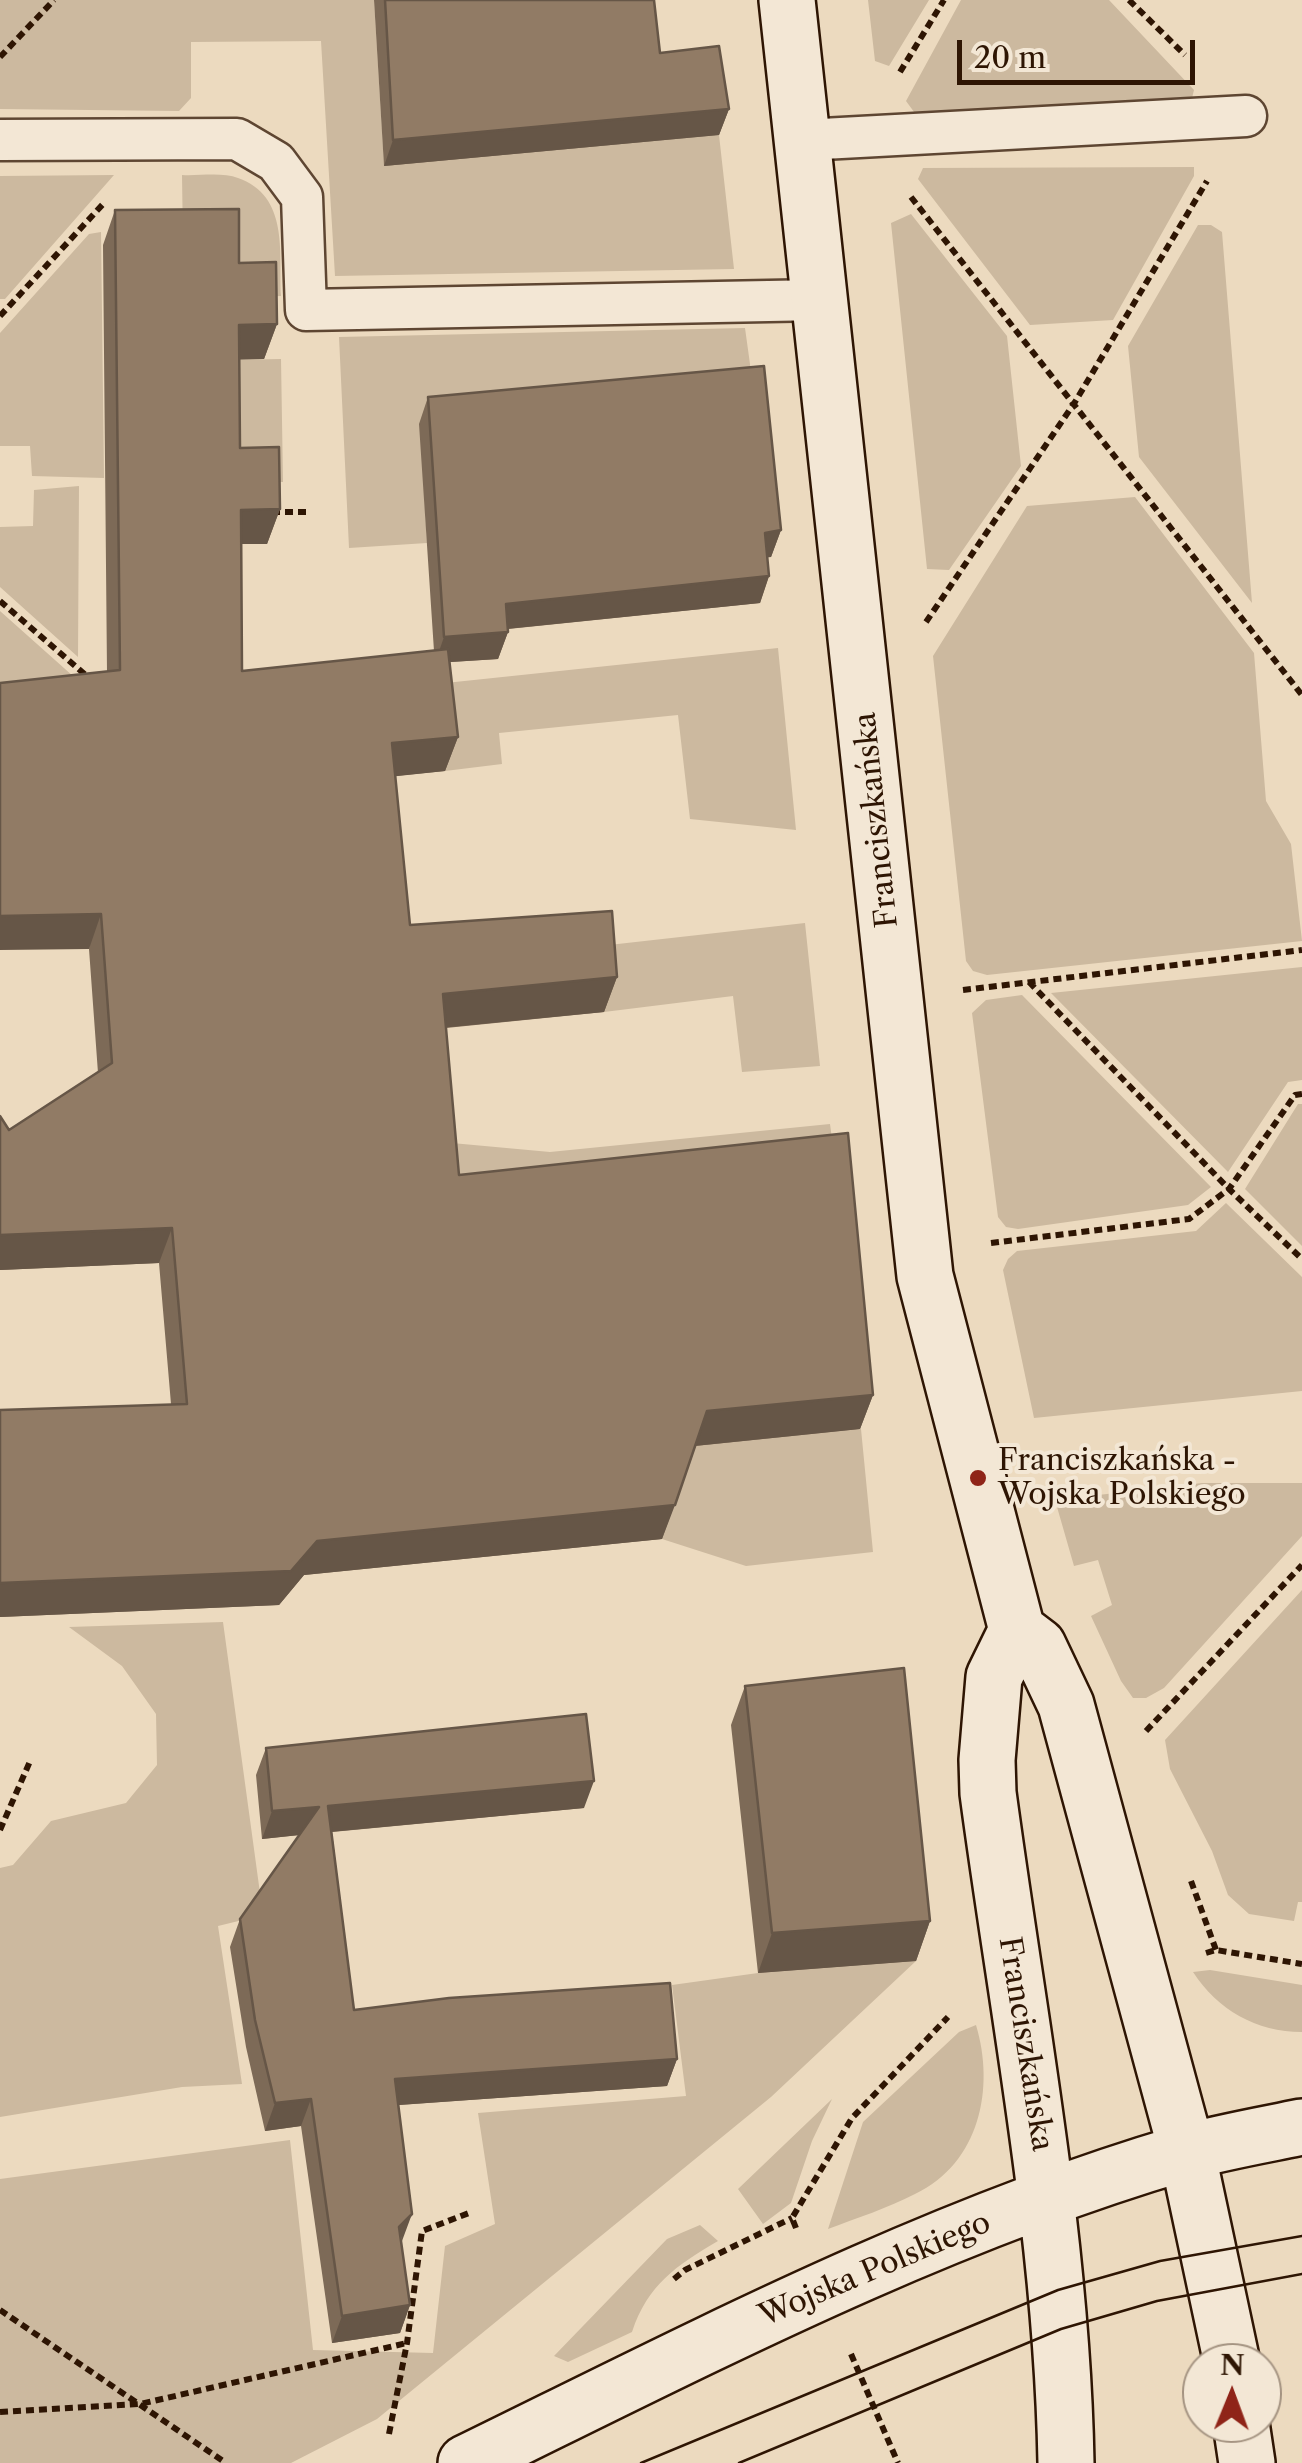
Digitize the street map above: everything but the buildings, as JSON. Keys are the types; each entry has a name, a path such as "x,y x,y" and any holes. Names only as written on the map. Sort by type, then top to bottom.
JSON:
{"street":[{"name":"Franciszkańska","path":"787,0 926,1276 1017,1630 1038,1646 1066,1705 1187,2152 1228,2343"},
{"name":"Franciszkańska","path":"1017,1630 994,1677 986,1760 1005,1916 1048,2198 1061,2329 1066,2463"},
{"name":"Wojska Polskiego","path":"466,2463 822,2288 1048,2198 1187,2152 1302,2127"}],"lane":[{"path":"804,140 1246,116"},
{"path":"0,140 237,139 276,162 302,197 306,310 820,300"}],"path":[{"path":"0,58 54,0"},
{"path":"924,626 1075,402 1246,116"},
{"path":"862,136 1075,402 1302,696"},
{"path":"0,316 162,139"},
{"path":"266,512 311,512"},
{"path":"0,601 90,678"},
{"path":"952,992 1302,950"},
{"path":"1029,982 1302,1260"},
{"path":"980,1244 1189,1219 1229,1189 1294,1095 1302,1094"},
{"path":"1142,1735 1302,1565"},
{"path":"0,1830 31,1760"},
{"path":"1197,1955 1216,1950 1302,1964"},
{"path":"799,2234 792,2218 852,2118 952,2013"},
{"path":"388,2434 422,2231 468,2213"},
{"path":"0,2310 226,2463"},
{"path":"0,2412 140,2404 406,2343"}],"shaded area":[{"path":"0,0 374,0 384,165 719,135 734,269 335,276 321,41 191,42 191,98 179,111 0,109"},
{"path":"868,0 929,0 889,66 875,61"},
{"path":"961,0 1109,0 1194,90 1190,106 917,116 906,101"},
{"path":"1194,167 1194,176 1113,320 1030,325 918,179 923,168"},
{"path":"114,175 5,299 0,299 0,176"},
{"path":"182,175 232,176 254,186 266,198 278,227 281,296 226,298 183,244"},
{"path":"911,214 1007,336 1021,466 949,570 927,569 891,223"},
{"path":"1198,225 1211,225 1222,232 1252,603 1139,457 1128,346"},
{"path":"101,232 104,478 32,476 30,446 0,446 0,333 89,234"},
{"path":"745,328 754,393 423,473 427,543 349,548 339,337"},
{"path":"281,359 283,482 228,482 227,360"},
{"path":"79,486 78,657 0,587 0,527 33,526 34,490"},
{"path":"1135,497 1254,653 1266,801 1291,844 1302,941 987,975 973,971 966,961 933,656 1027,506"},
{"path":"0,611 83,685 0,707"},
{"path":"778,648 796,830 690,819 678,715 499,733 502,764 445,771 436,684"},
{"path":"805,923 820,1066 742,1072 733,996 604,1012 600,946"},
{"path":"1302,967 1302,1080 1288,1082 1228,1172 1051,993"},
{"path":"1022,995 1211,1187 1188,1205 1018,1229 1006,1227 998,1217 972,1013 986,1000"},
{"path":"1298,1104 1302,1104 1302,1246 1245,1189"},
{"path":"830,1124 836,1168 447,1210 441,1142 550,1152"},
{"path":"1226,1203 1302,1277 1302,1391 1034,1418 1003,1270 1008,1259 1017,1251 1196,1231"},
{"path":"861,1429 873,1552 746,1566 662,1539 680,1487 677,1447"},
{"path":"1202,1483 1302,1483 1302,1536 1164,1688 1146,1698 1133,1698 1091,1616 1112,1605 1098,1560 1074,1566 1055,1500"},
{"path":"1302,1590 1302,1902 1298,1902 1294,1921 1249,1914 1228,1895 1212,1851 1170,1769 1165,1740"},
{"path":"223,1622 263,1915 218,1926 242,2084 182,2087 0,2117 0,1868 13,1865 51,1821 126,1803 157,1765 156,1714 122,1666 69,1627"},
{"path":"916,1961 771,2097 377,2419 291,2463 0,2463 0,2179 290,2140 313,2350 433,2353 445,2246 495,2224 478,2113 686,2096 672,1985 758,1973"},
{"path":"1210,1970 1302,1985 1302,2032 1269,2028 1226,2008 1193,1972"},
{"path":"976,2025 984,2074 982,2098 968,2144 955,2163 915,2194 828,2229 863,2122 959,2032"},
{"path":"832,2099 812,2141 791,2203 763,2224 738,2189"},
{"path":"700,2225 718,2241 665,2278 646,2301 632,2332 568,2362 554,2356 667,2239"}],"tram line":[{"path":"641,2463 1058,2290 1160,2261 1302,2236"},
{"path":"739,2463 1061,2329 1157,2301 1302,2274"}],"place":[{"name":"Franciszkańska - Wojska Polskiego","path":"978,1478"}]}
